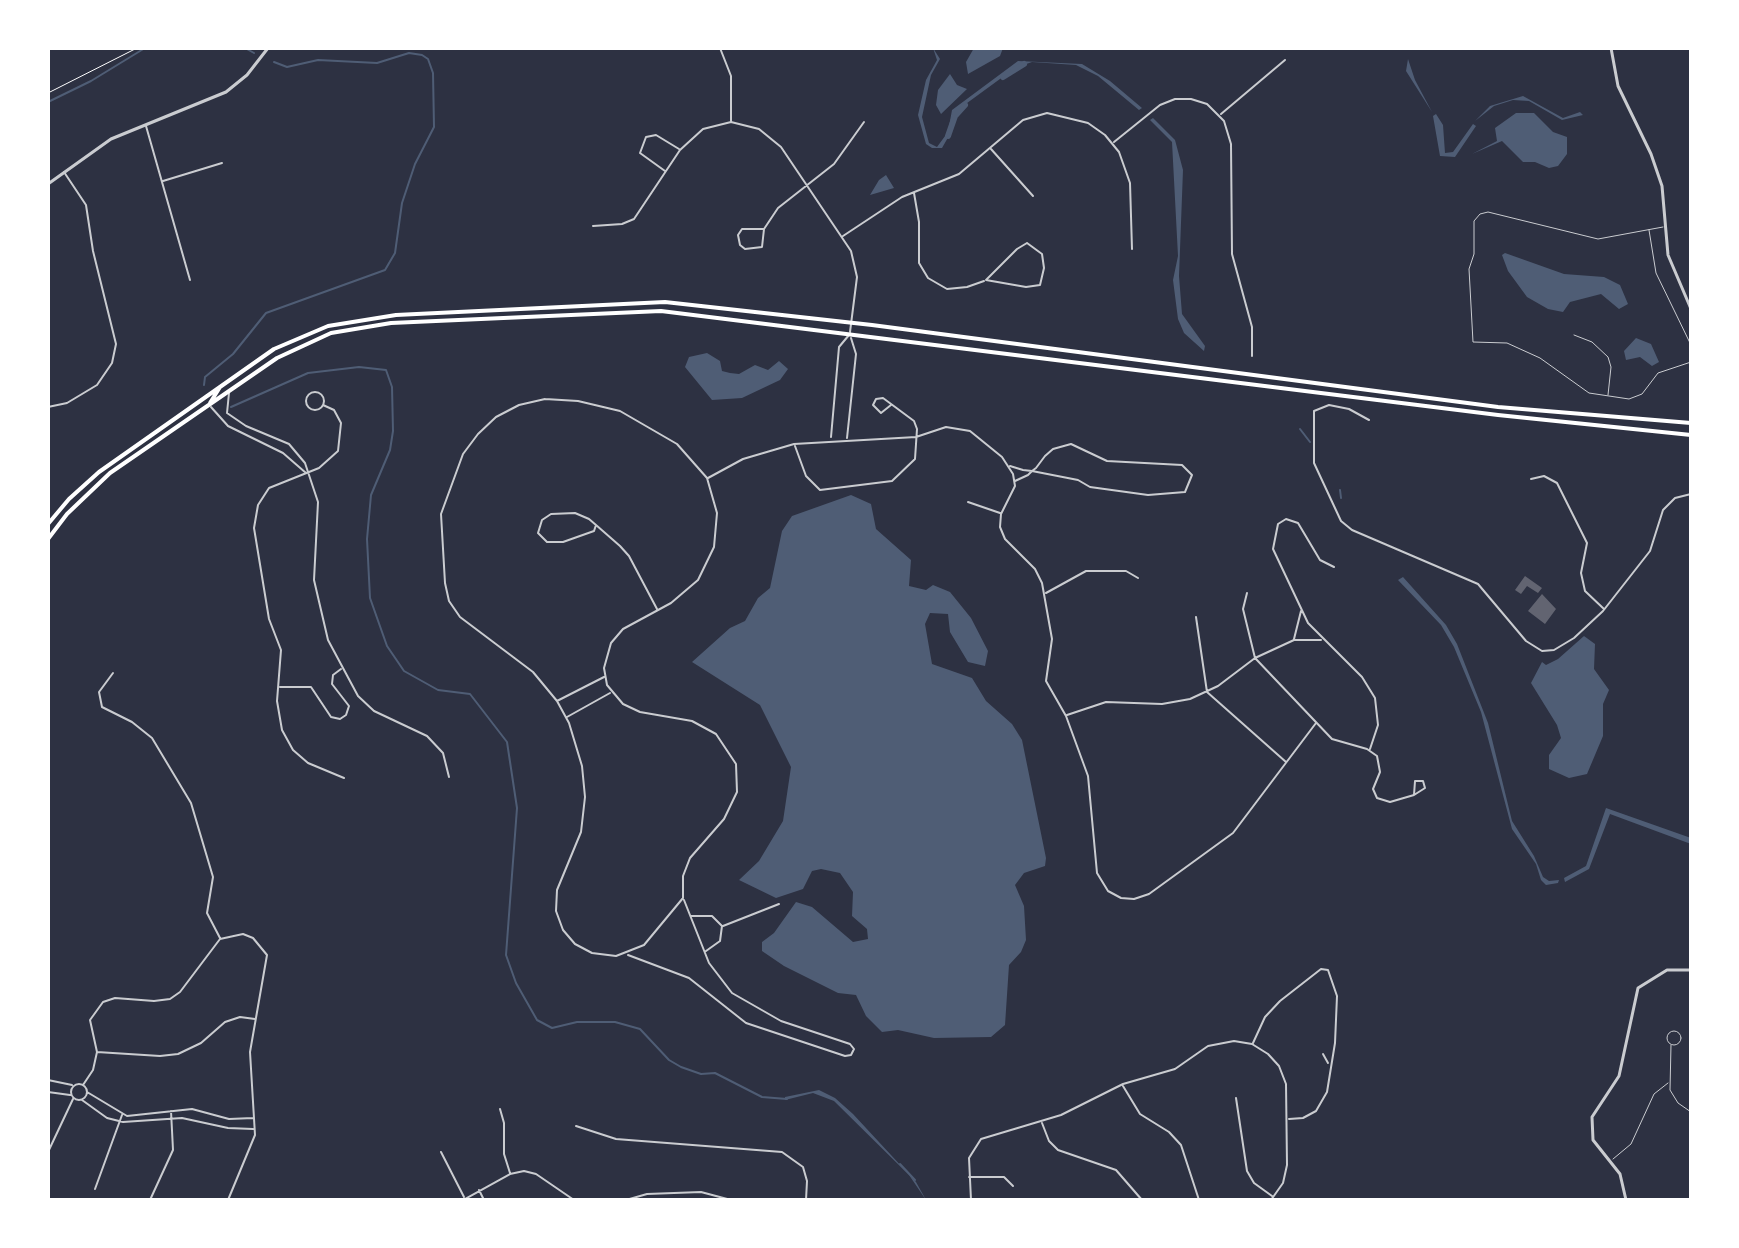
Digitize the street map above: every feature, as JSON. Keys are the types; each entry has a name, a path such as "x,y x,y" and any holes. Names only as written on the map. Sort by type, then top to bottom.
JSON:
{"main road":[{"path":"48,524 69,499 99,472 224,381 274,349 307,333 351,321 396,315 665,302 851,323 1498,407 1691,423"},
{"path":"48,539 67,514 102,479 232,388 311,339 391,323 661,311 1691,435"},
{"path":"209,405 224,381"}],"street":[{"path":"48,184 99,146 226,92 247,75 268,48"},
{"path":"720,48 731,76 731,122"},
{"path":"1611,48 1618,86 1647,145 1662,186 1671,264 1691,309"},
{"path":"1220,115 1285,60"},
{"path":"1113,143 1160,105 1175,99 1199,101 1220,115 1230,136 1232,254 1252,327 1252,356"},
{"path":"842,237 913,192 959,174 1023,120 1047,113 1088,123 1113,143 1130,183 1132,249"},
{"path":"593,226 622,224 634,219 680,150 703,129 731,122 750,125 767,134 842,237 857,268 849,335 856,354 847,439"},
{"path":"764,229 742,229 738,235 740,245 745,249 762,247 764,229 785,200 843,154 864,122"},
{"path":"145,125 190,280"},
{"path":"666,172 643,157 640,149 646,137 653,134 680,150"},
{"path":"991,148 1033,196"},
{"path":"161,182 222,163"},
{"path":"48,407 67,403 97,385 112,363 116,344 93,251 86,205 64,172"},
{"path":"913,192 919,222 919,263 928,278 942,288 954,289 986,280 1026,287 1040,285 1044,268 1042,254 1034,246 1022,244 986,280"},
{"path":"831,439 839,347 849,335"},
{"path":"232,388 227,396 227,413 246,426 289,444 300,455 318,502 314,580 328,640 343,668 367,706 417,730 437,746 447,760 449,777"},
{"path":"323,405 324,399 317,392 307,396 306,405 311,409 323,405 334,410 341,423 341,445 334,457 307,473 269,488 255,516 267,609 281,650 279,720 293,750 320,771 344,778"},
{"path":"794,444 806,476 814,487 824,490 898,478 915,459 916,437 914,421 881,398 873,405 881,413 891,405"},
{"path":"627,954 689,978 746,1023 845,1056 853,1053 850,1044 781,1021 743,1001 716,974 683,898 683,876 690,858 734,803 738,783 736,764 723,740 709,729 692,721 631,709 611,692 605,676 604,660 616,636 690,589 710,559 717,513 707,478 687,452 620,411 578,401 545,399 519,405 487,424 470,442 448,488 441,514 440,538 446,593 460,617 521,661 557,701 566,718 582,766 585,797 581,832 557,890 556,911 569,937 585,950 608,957 627,954 651,939 683,898"},
{"path":"209,405 232,429 283,453 307,473"},
{"path":"1369,420 1349,409 1329,405 1314,411 1316,470 1346,526 1478,584 1534,649 1554,650 1604,610 1650,551 1663,510 1675,498 1691,494"},
{"path":"707,478 743,459 794,444 831,439 916,437 946,427 962,428 990,446 1008,466 1014,481 1013,493 1001,514 1002,533 1035,569 1045,593 1052,639 1046,681 1066,716 1091,790 1097,873 1108,891 1121,898 1134,899 1149,894 1233,833 1316,723"},
{"path":"1008,466 1032,471 1078,480 1090,487 1148,495 1185,492 1192,475 1182,465 1107,461 1071,444 1053,449 1032,471 1014,481"},
{"path":"1531,479 1544,476 1557,483 1587,543 1581,573 1585,591 1604,610"},
{"path":"968,502 1001,514"},
{"path":"596,525 594,531 563,542 547,542 538,533 542,520 560,512 583,515 596,525 629,556 657,610"},
{"path":"1334,567 1320,560 1298,523 1290,519 1278,524 1273,549 1301,610 1321,640 1362,677 1375,698 1378,725 1369,750"},
{"path":"1045,593 1086,571 1126,571 1138,578"},
{"path":"1247,593 1243,609 1255,658 1339,743 1369,750 1380,766 1373,789 1377,798 1390,802 1414,795"},
{"path":"1294,640 1301,610"},
{"path":"1196,617 1207,692 1287,763"},
{"path":"1066,716 1106,702 1162,704 1207,692 1255,658 1294,640 1321,640"},
{"path":"279,687 311,687 330,715 340,719 346,715 349,706 333,687 331,678 343,668"},
{"path":"113,673 99,692 102,707 132,722 152,738 191,803 213,877 207,913 220,939"},
{"path":"557,701 605,676"},
{"path":"566,718 611,692"},
{"path":"722,926 779,904"},
{"path":"690,917 712,916 722,926"},
{"path":"704,951 720,941 722,926"},
{"path":"83,1085 93,1070 97,1052 90,1020 103,1002 115,998 170,999 180,992 220,939 243,934 253,938 267,955 250,1052 255,1129 248,1156 228,1200"},
{"path":"1626,1200 1623,1180 1595,1143 1591,1122 1619,1076 1636,993 1641,984 1673,968 1691,970"},
{"path":"1252,1044 1272,1008 1321,969 1328,970 1337,996 1335,1043 1329,1064 1327,1092 1321,1105 1303,1118 1288,1119"},
{"path":"97,1052 178,1054 201,1043 225,1022 240,1017 256,1020"},
{"path":"971,1200 968,1177 971,1153 981,1139 1079,1108 1123,1084 1165,1074 1216,1043 1234,1041 1252,1044 1268,1054 1283,1075 1288,1119 1286,1174 1272,1198 1254,1183 1247,1171 1236,1098"},
{"path":"1323,1054 1329,1064"},
{"path":"48,1080 83,1085"},
{"path":"1123,1084 1140,1114 1169,1132 1181,1145 1199,1200"},
{"path":"48,1152 72,1097 74,1085"},
{"path":"83,1085 87,1092 122,1113 192,1109 229,1119 254,1118"},
{"path":"48,1092 82,1100 107,1118 120,1121 173,1120 255,1129"},
{"path":"82,1100 87,1092"},
{"path":"500,1109 504,1123 504,1154 510,1174"},
{"path":"150,1200 173,1150 171,1110"},
{"path":"95,1189 122,1113"},
{"path":"1042,1121 1049,1141 1058,1150 1116,1170 1142,1200"},
{"path":"576,1126 616,1139 782,1152 803,1167 807,1181 806,1200"},
{"path":"441,1152 464,1199 510,1174 524,1171 536,1174 572,1199"},
{"path":"968,1177 1004,1177 1013,1186"},
{"path":"479,1189 484,1200"},
{"path":"666,1193 668,1200"},
{"path":"626,1200 666,1193 712,1193 731,1200"}],"lane":[{"path":"1665,227 1649,228 1620,238 1598,239 1488,212 1480,214 1474,221 1474,254 1469,269 1473,342 1507,343 1540,358 1589,393 1608,397 1638,397 1658,373 1691,362"},
{"path":"1649,228 1656,273 1691,345"},
{"path":"1574,335 1592,342 1608,357 1611,367 1608,397"},
{"path":"1671,1045 1668,1083 1678,1103 1691,1112"},
{"path":"1610,1161 1631,1144 1654,1094 1668,1083"}],"path":[{"path":"48,93 137,48"}],"water":[{"path":"933,48 940,59 931,75 922,117 929,143 937,147 948,132 952,110 1018,61 1082,64 1110,81 1142,108 1139,110 1098,76 1076,65 1032,62 1015,68 963,106 956,113 942,148 932,148 926,144 918,115 926,80 937,60"},
{"path":"974,48 1003,48 1000,56 968,74 966,62"},
{"path":"1408,59 1415,80 1432,112 1406,71"},
{"path":"950,74 957,85 967,89 941,114 936,105 938,90"},
{"path":"1523,96 1563,118 1580,112 1583,115 1562,120 1529,101 1513,100 1494,106 1475,121 1490,106"},
{"path":"1516,113 1534,113 1553,132 1567,137 1567,154 1558,166 1549,168 1535,162 1523,162 1502,141 1472,154 1497,141 1495,128"},
{"path":"1436,114 1443,125 1445,153 1453,152 1473,124 1476,126 1455,157 1440,156 1433,116"},
{"path":"1153,118 1175,140 1183,170 1179,276 1182,314 1205,346 1204,351 1184,333 1178,319 1173,280 1178,256 1172,142 1150,120"},
{"path":"886,175 894,188 870,195 879,180"},
{"path":"1505,253 1564,274 1604,277 1620,285 1628,304 1619,309 1601,294 1570,302 1563,312 1548,309 1527,297 1508,271 1502,255"},
{"path":"1636,338 1651,344 1659,362 1652,366 1640,357 1626,360 1624,351"},
{"path":"707,353 720,361 722,371 730,373 739,374 755,365 768,370 779,361 788,369 780,380 742,398 712,400 685,367 689,357"},
{"path":"851,495 871,504 876,529 911,560 909,586 926,590 933,585 950,592 971,618 988,651 985,666 968,662 950,632 948,614 930,613 925,624 932,664 972,678 986,701 1012,724 1022,740 1046,858 1045,866 1024,873 1015,885 1024,906 1026,940 1021,952 1009,965 1005,1025 991,1037 934,1038 898,1030 882,1032 866,1016 856,995 838,993 784,966 762,951 762,942 774,933 796,902 812,907 853,942 868,939 867,929 852,916 853,892 840,873 821,869 812,871 803,889 776,898 739,880 759,861 783,821 791,767 760,705 692,662 730,628 745,621 758,598 770,588 782,531 792,516"},
{"path":"1403,577 1446,625 1457,644 1488,723 1512,821 1534,856 1543,877 1549,881 1559,880 1558,883 1546,885 1541,880 1536,864 1512,829 1481,712 1454,647 1441,625 1398,580"},
{"path":"1584,636 1595,644 1594,669 1609,690 1603,704 1603,736 1587,774 1569,778 1549,769 1549,755 1561,738 1557,725 1531,683 1542,662 1546,665 1558,659"},
{"path":"1606,808 1691,838 1691,844 1610,814 1589,869 1565,882 1564,878 1586,866"},
{"path":"819,1090 835,1098 853,1114 916,1182 926,1200 909,1175 834,1101 813,1093 785,1100 785,1097"}],"building":[{"path":"1525,576 1542,588 1538,593 1527,586 1521,594 1515,590"},
{"path":"1542,594 1556,609 1545,624 1528,611"}],"waterway":[{"path":"48,102 91,81 145,48"},
{"path":"245,48 254,53"},
{"path":"204,385 205,377 233,354 266,313 385,270 395,253 402,203 415,164 434,127 433,73 428,59 422,55 409,53 377,63 318,60 287,67 274,62"},
{"path":"1003,77 1024,64"},
{"path":"948,136 955,116 965,105"},
{"path":"231,407 308,373 359,367 386,370 392,387 393,431 390,450 371,495 367,539 370,598 387,646 404,671 438,690 470,694 507,742 517,808 506,955 516,983 537,1020 552,1028 577,1022 615,1022 640,1029 669,1060 681,1067 701,1074 715,1073 762,1097 787,1099"},
{"path":"1300,429 1310,442"},
{"path":"1340,490 1341,498"},
{"path":"1622,816 1635,820"},
{"path":"900,1164 915,1180"}]}
